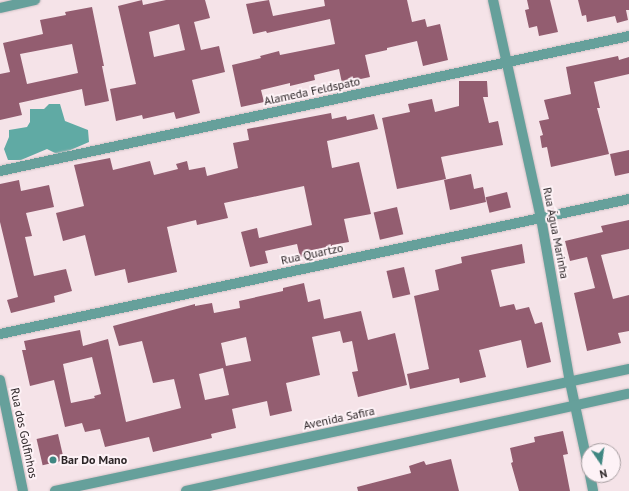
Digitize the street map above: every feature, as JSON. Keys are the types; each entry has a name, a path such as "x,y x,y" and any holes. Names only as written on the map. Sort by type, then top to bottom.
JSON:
{"street":[{"path":"0,8 35,0"},
{"name":"Rua Água Marinha","path":"493,0 540,218 570,382 583,443"},
{"name":"Alameda Feldspato","path":"0,172 629,36"},
{"name":"Rua Quartzo","path":"0,334 629,199"},
{"name":"Avenida Safira","path":"55,491 629,369"},
{"name":"Rua dos Golfinhos","path":"0,380 23,491"},
{"path":"186,491 629,394"}],"water":[{"path":"49,104 60,104 65,121 88,130 89,142 59,155 47,149 21,160 8,160 4,149 9,137 9,130 27,127 30,122 30,109 44,109"}],"building":[{"path":"142,0 143,5 166,0 205,0 210,18 194,22 201,50 219,46 225,72 192,80 200,113 176,119 174,112 143,119 142,115 116,121 110,89 136,84 118,6","holes":["179,24 185,50 154,57 149,32"]},
{"path":"269,0 273,16 325,6 324,0 407,0 412,22 425,19 427,27 440,24 448,60 423,66 417,41 365,55 370,77 342,83 339,69 314,75 315,80 290,86 290,83 261,90 264,102 241,107 232,65 261,58 260,56 279,51 280,55 335,44 330,19 267,33 266,31 253,34 246,4"},
{"path":"527,0 550,0 558,32 539,36 537,26 529,28 525,10 529,9"},
{"path":"578,0 629,0 629,10 626,10 628,20 617,23 615,16 587,22 586,15 582,16"},
{"path":"92,7 104,66 102,66 109,101 85,106 82,89 19,103 22,115 0,120 0,74 10,72 3,43 43,34 40,20 66,15 65,12","holes":["72,44 78,73 27,84 20,54"]},
{"path":"618,56 619,60 629,57 629,74 594,82 600,108 597,108 609,154 551,167 547,147 542,148 540,136 543,135 539,121 549,119 544,100 571,94 566,67"},
{"path":"459,81 487,81 488,97 483,97 489,123 498,121 503,145 441,157 446,179 397,189 382,118 410,112 408,104 432,99 435,112 459,106"},
{"path":"331,113 332,119 346,116 347,120 374,114 378,129 327,141 332,168 359,162 371,214 344,219 349,242 332,245 332,249 300,257 297,244 265,251 268,263 250,267 241,232 257,228 259,238 312,225 304,186 224,203 228,218 197,225 196,220 167,227 177,272 128,283 125,269 95,276 85,235 63,241 56,213 84,206 74,165 110,158 113,170 150,161 154,175 178,169 176,164 187,161 189,170 205,167 207,176 238,168 233,143 249,140 247,129"},
{"path":"629,150 629,173 615,176 610,154"},
{"path":"471,174 474,189 483,187 486,202 450,210 444,180"},
{"path":"19,180 21,191 49,185 54,207 26,213 32,236 25,237 34,276 66,269 72,291 54,296 55,302 11,313 7,300 18,297 0,222 0,184"},
{"path":"507,192 511,208 490,213 486,197"},
{"path":"397,207 403,234 380,240 374,212"},
{"path":"629,220 629,249 601,255 613,299 629,295 629,331 618,333 621,343 587,351 574,293 595,288 587,257 570,261 565,241 603,232 601,226"},
{"path":"522,244 525,263 491,270 500,307 514,304 516,310 529,307 535,324 542,322 551,362 527,368 521,340 479,350 486,377 460,383 459,378 410,389 407,374 429,369 414,296 439,290 435,270 462,263 461,257"},
{"path":"404,267 410,294 393,298 386,271"},
{"path":"304,283 308,302 320,299 324,319 361,311 368,340 395,333 407,385 358,397 352,372 358,371 352,341 343,343 340,331 312,337 320,375 286,383 292,411 270,416 267,401 232,409 236,428 211,434 212,438 153,452 149,437 105,447 100,429 85,432 82,423 65,427 54,380 30,386 22,350 26,350 24,341 80,330 83,346 108,339 126,422 181,408 174,379 153,383 142,341 119,346 113,326 195,304 195,306 212,303 214,313 240,308 239,301 283,291 283,288","holes":["246,337 251,361 226,366 221,343","92,357 101,394 94,396 95,398 71,403 63,364","223,368 229,395 205,400 199,374"]},
{"path":"563,431 568,454 563,455 570,491 519,491 511,463 513,462 510,448 535,442 534,437"},
{"path":"58,434 64,460 43,465 37,439"},
{"path":"451,459 459,491 358,491 357,487 411,473 409,466 424,461 426,465"}],"place":[{"name":"Bar Do Mano","path":"53,460"}]}
